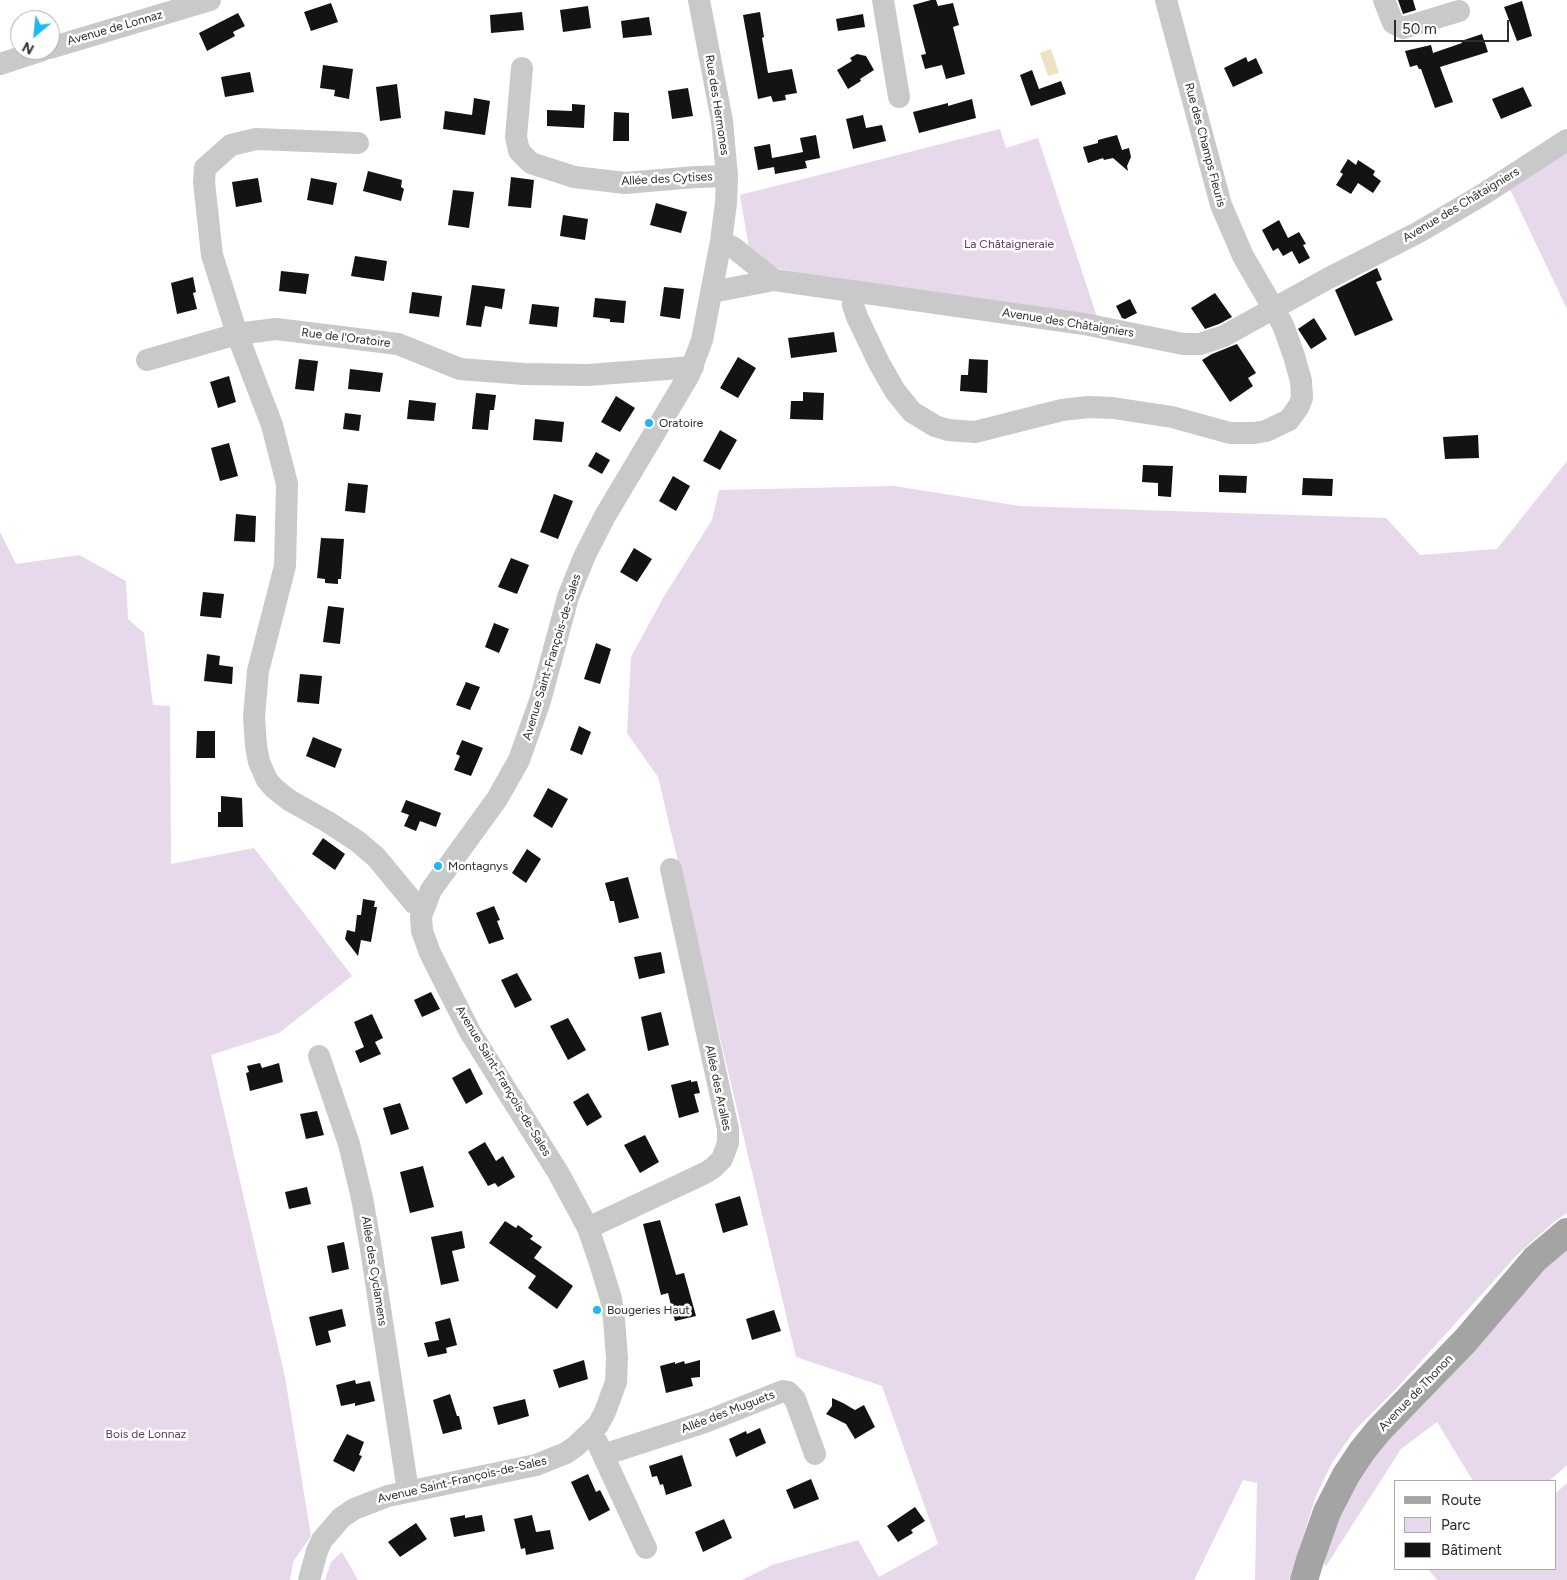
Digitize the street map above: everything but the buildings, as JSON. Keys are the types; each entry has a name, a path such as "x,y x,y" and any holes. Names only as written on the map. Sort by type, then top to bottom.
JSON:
{"main road":[{"name":"Avenue de Thonon","path":"1304,1580 1318,1535 1330,1506 1346,1474 1362,1451 1379,1430 1466,1340 1536,1259 1567,1232"}],"street":[{"name":"Avenue de Lonnaz","path":"60,45 210,0"},
{"name":"Rue des Hermones","path":"698,0 722,121 727,176 726,203 721,240"},
{"path":"883,0 899,97"},
{"name":"Rue des Champs Fleuris","path":"1166,0 1220,205 1243,256 1274,309"},
{"path":"1384,0 1393,23 1403,28 1459,11"},
{"path":"0,64 12,60"},
{"name":"Allée des Cytises","path":"522,68 516,137 519,151 531,163 574,177 625,183 727,176"},
{"path":"358,143 256,138 231,145 206,168 204,182 212,255 237,334 272,425 287,484 285,566 258,671 254,716 259,762 267,780 274,788 289,800 357,841 376,857 414,903 423,908"},
{"name":"Avenue des Châtaigniers","path":"712,292 774,280 1084,324 1174,342 1191,344 1216,340 1326,279 1443,218 1567,140"},
{"path":"721,240 774,280"},
{"name":"Avenue Saint-François-de-Sales","path":"309,1580 316,1551 322,1540 341,1518 354,1509 370,1502 408,1491 536,1465 566,1453 591,1432 605,1412 616,1382 617,1358 611,1299 588,1228 559,1174 470,1032 424,938 421,924 423,908 431,890 496,799 519,760 540,700 568,597 585,555 605,516 693,367 702,340 721,240"},
{"path":"854,292 853,305 857,318 887,378 903,402 912,412 935,426 962,432 988,429 1062,410 1088,407 1113,408 1172,417 1230,433 1254,433 1274,428 1289,420 1295,414 1299,406 1302,389 1289,340 1274,309"},
{"name":"Rue de l'Oratoire","path":"147,360 237,334 276,330 398,344 460,369 588,376 693,367"},
{"name":"Allée des Aralles","path":"588,1228 705,1173 722,1158 728,1143 728,1130 671,868"},
{"name":"Allée des Cyclamens","path":"319,1056 349,1144 362,1198 408,1491"},
{"name":"Allée des Muguets","path":"602,1455 696,1425 783,1391 788,1392 795,1399 815,1454"},
{"path":"591,1432 646,1548"}],"green space":[{"name":"La Châtaigneraie","path":"1000,129 1006,148 1038,138 1097,317 767,267 749,248 740,195"},
{"path":"1567,147 1567,309 1508,185"},
{"path":"1567,461 1567,1213 1517,1255 1396,1389 1354,1431 1332,1463 1316,1496 1289,1580 1255,1580 1257,1483 1243,1480 1194,1580 742,1580 772,1565 858,1540 879,1577 938,1544 882,1386 796,1357 658,777 627,733 631,657 663,598 712,520 719,490 894,486 1020,506 1386,518 1420,555 1497,549"},
{"name":"Bois de Lonnaz","path":"0,532 16,564 79,555 126,581 128,619 144,633 153,705 170,706 171,864 254,848 352,976 279,1033 211,1055 285,1377 311,1536 293,1562 290,1580 0,1580"},
{"path":"1567,1249 1567,1465 1550,1480 1472,1480 1437,1422 1401,1449 1326,1566 1319,1556 1343,1502 1375,1454 1445,1382 1545,1268"},
{"path":"1567,1483 1567,1580 1437,1580 1429,1570 1557,1570 1557,1492"},
{"path":"342,1552 358,1580 325,1580 331,1562"}],"shaded area":[{"path":"1051,49 1059,73 1048,76 1040,53"}],"place":[{"name":"Oratoire","path":"649,423"},
{"name":"Montagnys","path":"438,866"},
{"name":"Bougeries Haut","path":"597,1310"}]}
